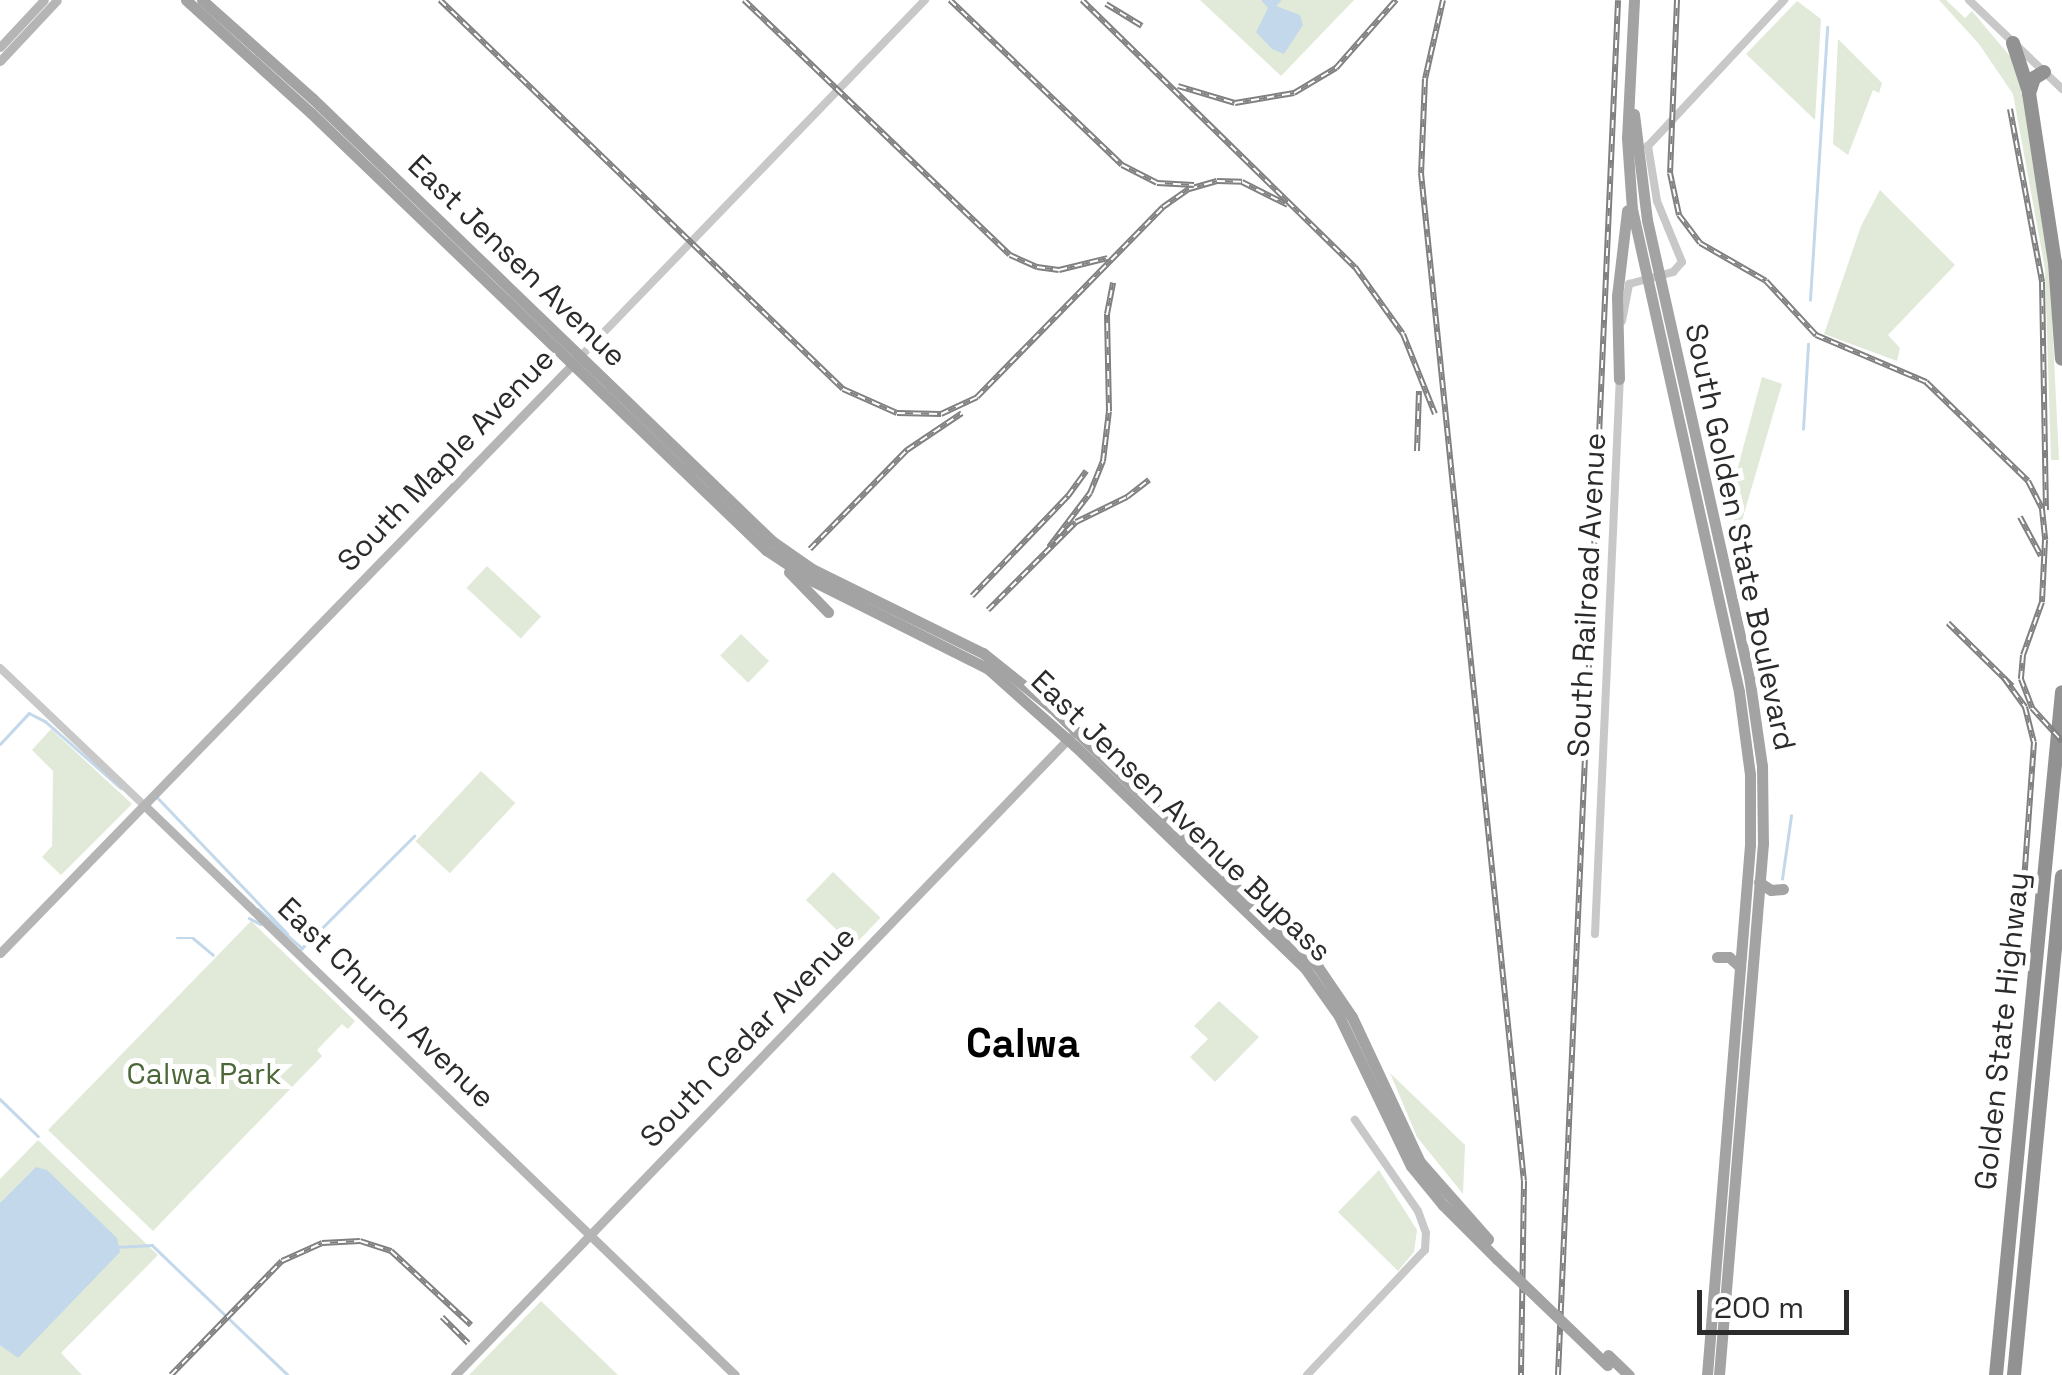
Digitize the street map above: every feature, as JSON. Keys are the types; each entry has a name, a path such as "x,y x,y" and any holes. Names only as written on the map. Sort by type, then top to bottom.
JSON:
{"highway":[{"path":"2013,42 2029,93 2054,251 2062,359"},
{"path":"2029,93 2034,78 2049,76"},
{"name":"Golden State Highway","path":"1996,1375 2062,692"},
{"name":"Golden State Highway","path":"2014,1374 2062,876"},
{"path":"1989,1375 2003,1312"}],"main road":[{"path":"0,47 44,0"},
{"path":"0,61 57,0"},
{"name":"East Jensen Avenue","path":"186,0 761,532 796,559"},
{"name":"East Jensen Avenue","path":"202,0 312,98 776,558"},
{"name":"South Golden State Boulevard","path":"1634,0 1626,138 1630,192 1756,709 1763,786 1760,882 1719,1375"},
{"name":"South Golden State Boulevard","path":"1632,70 1639,177 1653,276 1744,720 1751,811 1707,1375"},
{"path":"1619,379 1617,296 1630,192"},
{"name":"South Maple Avenue","path":"0,953 576,361"},
{"path":"776,558 828,612"},
{"name":"East Jensen Avenue Bypass","path":"776,558 813,581 988,668 1072,735"},
{"name":"East Jensen Avenue Bypass","path":"796,559 993,660 1072,735 1305,968 1339,1016 1404,1156 1452,1209 1607,1360"},
{"name":"South Cedar Avenue","path":"455,1375 1072,735"},
{"name":"East Church Avenue","path":"146,807 735,1375"},
{"path":"1760,882 1771,890 1783,889"},
{"path":"1717,957 1729,957 1740,967"},
{"path":"1607,1360 1617,1375"},
{"path":"1607,1360 1629,1375"}],"street":[{"name":"South Maple Avenue","path":"576,361 925,0"},
{"path":"1653,276 1676,271 1682,259 1656,201 1648,146 1784,0"},
{"path":"1969,0 2062,89"},
{"name":"South Railroad Avenue","path":"1594,934 1625,291 1632,282 1653,276"},
{"name":"East Church Avenue","path":"0,668 146,807"},
{"path":"1307,1375 1425,1250 1426,1233 1418,1212 1355,1120"}],"green space":[{"path":"1200,0 1354,0 1281,76"},
{"path":"1939,0 1946,0 1965,18 1972,11 2019,67 2048,234 2059,460 2051,460 2045,269 2013,94 1979,44"},
{"path":"1797,1 1821,19 1815,120 1746,54"},
{"path":"1838,39 1882,83 1879,93 1873,90 1848,155 1833,144"},
{"path":"1880,190 1955,265 1888,335 1900,348 1897,361 1824,334 1861,226"},
{"path":"1762,377 1782,384 1736,541 1731,493"},
{"path":"487,566 541,616 521,638 467,588"},
{"path":"741,634 769,661 748,683 720,656"},
{"path":"51,729 132,804 61,875 42,857 52,846 53,771 32,750"},
{"path":"481,771 515,803 450,873 416,841"},
{"path":"833,872 880,918 853,946 806,900"},
{"name":"Calwa Park","path":"251,921 355,1021 348,1029 342,1024 317,1050 322,1056 153,1231 48,1130"},
{"path":"1219,1001 1259,1037 1215,1082 1190,1057 1208,1039 1194,1026"},
{"path":"1390,1073 1465,1145 1463,1194 1417,1137"},
{"path":"38,1140 158,1255 61,1353 82,1375 0,1375 0,1179"},
{"path":"1379,1170 1417,1230 1414,1252 1398,1271 1338,1212"},
{"path":"541,1301 618,1375 469,1375"}],"water":[{"path":"1261,0 1282,0 1276,6 1300,15 1303,25 1284,54 1272,49 1256,32 1268,8"},
{"path":"36,1167 47,1170 117,1238 120,1252 18,1358 0,1345 0,1203"}],"waterway":[{"path":"1810,300 1827,28"},
{"path":"1803,429 1808,344"},
{"path":"0,744 29,713 45,721 121,788"},
{"path":"158,798 287,933"},
{"path":"1782,879 1791,816"},
{"path":"301,949 414,836"},
{"path":"258,909 302,948"},
{"path":"249,918 261,924"},
{"path":"177,938 193,938 213,955"},
{"path":"0,1099 38,1136"},
{"path":"116,1247 152,1245 288,1375"}],"railway":[{"path":"440,0 843,389 897,413 941,414 977,397 1163,207 1189,189 1217,181 1242,182 1288,205"},
{"path":"744,0 1010,255 1037,267 1059,270 1108,258"},
{"path":"950,0 1122,165 1157,183 1194,185"},
{"path":"1082,0 1355,267 1403,334 1435,414"},
{"path":"1178,86 1235,103 1294,93 1336,68 1396,0"},
{"path":"1443,0 1425,79 1421,173 1524,1181 1521,1375"},
{"path":"1558,1375 1618,0"},
{"path":"1677,0 1670,173 1679,215 1700,243 1766,281 1816,335 1926,382 2028,481 2042,509 2045,540 2042,602 2023,655 2021,679 2032,708 2062,741"},
{"path":"1106,4 1142,26"},
{"path":"2010,109 2042,282 2046,510"},
{"path":"1049,547 1090,493 1103,461 1109,411 1107,314 1113,283"},
{"path":"1417,451 1419,391"},
{"path":"810,549 907,450 962,413"},
{"path":"972,596 1068,496 1086,471"},
{"path":"988,610 1076,522 1127,497 1149,480"},
{"path":"2020,517 2041,556"},
{"path":"1948,623 2012,686"},
{"path":"2004,678 2025,707 2034,742 2022,908"},
{"path":"171,1375 282,1261 322,1243 360,1241 391,1251 471,1325"},
{"path":"442,1317 468,1343"}],"district":[{"name":"Calwa","path":"1023,1044"}]}
